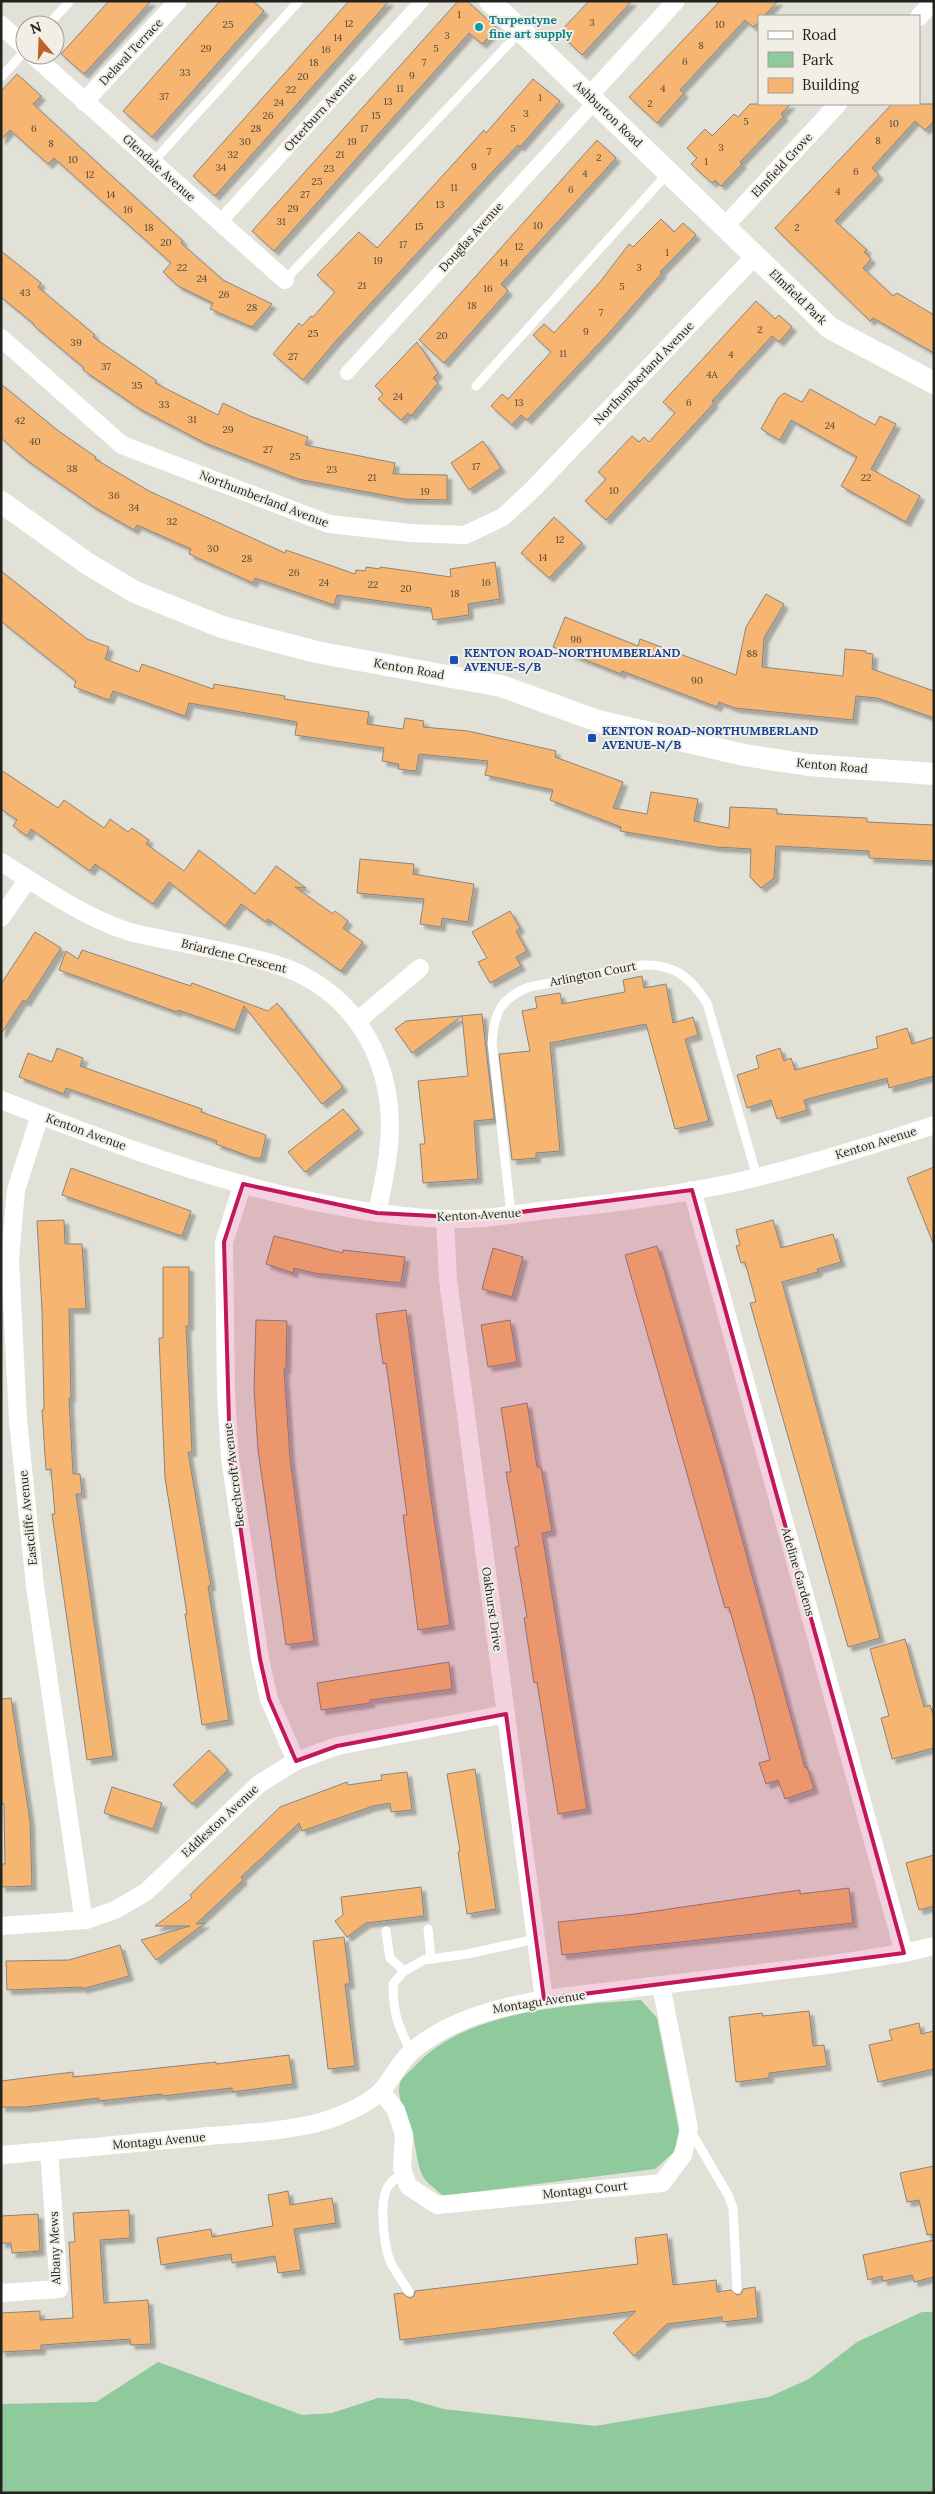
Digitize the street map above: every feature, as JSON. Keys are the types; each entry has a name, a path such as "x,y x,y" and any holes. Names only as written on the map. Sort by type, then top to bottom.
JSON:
{"street":[{"name":"Delaval Terrace","path":"84,102 178,1"},
{"name":"Otterburn Avenue","path":"219,223 422,1"},
{"name":"Ashburton Road","path":"490,1 725,226"},
{"path":"592,99 676,1"},
{"path":"920,16 933,1"},
{"path":"1,25 15,38"},
{"name":"Glendale Avenue","path":"45,65 219,223 285,280"},
{"name":"Douglas Avenue","path":"347,373 592,99"},
{"name":"Elmfield Grove","path":"725,226 837,105"},
{"name":"Elmfield Park","path":"725,226 830,328 934,383"},
{"name":"Northumberland Avenue","path":"1,338 122,445 329,524 410,533 465,535 503,517 533,489 756,256"},
{"name":"Kenton Road","path":"1,502 88,564 135,592 222,627 316,652 501,686 598,721 735,753 809,764 934,774"},
{"name":"Briardene Crescent","path":"1,862 75,907 128,931 272,963 299,974 342,1002 368,1036 377,1056 387,1099 389,1152 376,1213"},
{"path":"1,918 28,879"},
{"path":"357,1021 420,968"},
{"name":"Kenton Avenue","path":"1,1100 143,1152 243,1184 376,1213 445,1219 588,1206 692,1190 757,1177 862,1148 934,1125"},
{"name":"Eastcliffe Avenue","path":"40,1115 16,1190 10,1259 18,1420 35,1586 81,1900 86,1920"},
{"name":"Beechcroft Avenue","path":"243,1184 224,1242 226,1394 230,1458 260,1659 268,1699 296,1761"},
{"name":"Adeline Gardens","path":"692,1190 904,1953"},
{"name":"Oakhurst Drive","path":"445,1219 448,1280 544,1999"},
{"name":"Eddleston Avenue","path":"1,1926 61,1924 86,1920 115,1910 146,1892 258,1784 296,1761 338,1746 506,1714"},
{"name":"Montagu Avenue","path":"1,2155 239,2134 308,2125 331,2119 350,2111 381,2091 411,2052 445,2029 479,2013 544,1999 827,1965 904,1953 934,1946"},
{"name":"Montagu Court","path":"404,2172 408,2186 437,2205 662,2183 683,2155 689,2128 661,1985"},
{"path":"381,2091 396,2110 404,2135 404,2172"},
{"name":"Albany Mews","path":"1,2293 59,2289 50,2151"}],"lane":[{"path":"57,15 70,1"},
{"path":"153,162 299,1"},
{"path":"285,280 521,31"},
{"path":"1,77 15,62"},
{"path":"476,386 669,172"},
{"name":"Arlington Court","path":"511,1214 492,1043 493,1024 498,1010 513,993 529,987 643,965 659,964 683,975 696,987 707,1003 757,1177"},
{"path":"428,1928 431,1959"},
{"path":"386,1931 390,1958 404,1971"},
{"path":"411,2052 397,2023 393,2003 393,1984 404,1971 424,1960 536,1939"},
{"path":"689,2128 728,2194 733,2208 737,2289"},
{"path":"404,2172 397,2176 386,2190 383,2220 386,2249 392,2265 409,2292"}],"highlighted area":[{"path":"243,1184 377,1213 474,1218 692,1190 904,1953 544,1999 506,1714 337,1746 296,1761 269,1699 260,1659 230,1458 224,1242"}],"green space":[{"path":"641,2000 657,2018 680,2136 673,2153 655,2169 443,2196 426,2181 420,2170 413,2132 400,2100 399,2089 404,2076 436,2047 462,2033 490,2022 520,2014 551,2008"},
{"path":"922,2312 934,2312 934,2493 1,2493 1,2404 96,2402 158,2362 302,2415 332,2413 378,2398 408,2399 444,2409 595,2426 769,2397 809,2379 857,2342"}],"building":[{"path":"109,1 151,1 84,74 65,57 65,50"},
{"path":"220,1 253,1 264,11 152,137 123,111"},
{"path":"349,1 389,1 215,196 193,176"},
{"path":"458,1 467,1 497,28 482,44 469,33 274,251 252,231"},
{"path":"589,1 632,1 582,55 559,33"},
{"path":"720,1 778,1 765,15 758,15 758,23 753,27 745,20 680,90 684,93 657,123 629,97"},
{"path":"17,74 41,96 33,104 183,241 181,243 223,280 272,304 252,327 210,309 213,303 178,286 163,272 171,263 54,158 48,164 10,130 1,140 1,91"},
{"path":"533,79 560,101 520,147 518,145 494,170 335,342 303,380 273,354 299,323 302,326 311,316 313,317 335,292 317,275 359,232 377,248 484,130 486,133"},
{"path":"750,104 790,105 781,114 784,116 740,162 742,164 721,186 715,180 712,183 691,164 697,158 687,148 705,129 712,136 734,114 738,117"},
{"path":"934,104 934,121 925,130 915,121 872,168 879,175 835,221 867,250 864,252 871,259 863,268 893,296 897,293 934,315 934,353 873,318 870,321 775,228 891,105"},
{"path":"597,140 616,158 501,284 508,291 444,363 419,340"},
{"path":"661,219 674,232 683,223 696,235 660,272 662,273 608,334 527,420 521,415 512,425 491,406 502,394 508,399 551,352 533,335 544,324 554,333 600,282 629,244 633,247"},
{"path":"1,251 41,283 38,287 95,335 93,337 157,381 155,383 218,415 223,403 250,416 308,437 305,445 395,463 393,474 447,475 447,500 404,499 298,479 205,443 140,409 83,370 84,368 1,297"},
{"path":"756,301 775,319 779,315 792,327 779,342 772,336 712,401 714,403 606,520 585,501 606,479 598,472 632,436 639,442 644,437 649,442 675,413 663,402"},
{"path":"417,342 438,373 433,378 438,383 411,416 408,413 401,420 378,399 383,394 375,386"},
{"path":"1,384 57,430 96,457 95,459 149,491 285,553 286,550 355,574 356,570 365,571 366,567 380,569 380,567 451,577 450,569 495,562 500,599 468,604 469,615 433,620 431,608 337,595 334,605 255,578 253,583 189,554 191,549 137,525 134,530 94,507 25,459 1,438"},
{"path":"810,389 875,425 880,416 896,424 871,469 920,496 906,522 841,486 857,457 791,420 780,440 761,429 778,398 784,393 802,402"},
{"path":"483,441 501,468 469,490 451,463"},
{"path":"554,517 582,543 549,578 521,553"},
{"path":"1,571 87,639 109,647 105,659 139,672 142,664 213,689 214,684 285,696 284,699 369,712 367,724 403,729 405,718 424,721 423,727 468,731 556,751 555,757 623,782 613,808 647,814 651,792 698,799 694,821 729,828 730,807 777,809 777,814 867,818 867,822 934,825 934,861 869,858 869,851 776,846 774,878 761,888 750,877 751,849 716,847 620,831 621,827 550,800 553,790 485,775 488,761 419,754 416,771 398,769 399,764 382,761 384,748 295,735 297,722 189,703 185,716 113,691 109,700 74,687 76,681 1,621"},
{"path":"766,594 784,604 764,638 762,667 843,676 845,649 866,651 866,653 873,654 872,669 934,691 934,718 877,698 856,696 853,720 735,708 719,702 717,707 622,671 621,674 553,647 565,617 638,646 640,639 736,675 746,627"},
{"path":"1,770 58,808 64,800 104,828 110,819 128,832 132,828 149,840 146,844 184,871 199,850 255,894 276,866 306,888 295,887 333,914 335,911 348,921 343,928 363,942 341,971 268,919 266,922 241,904 225,926 169,882 153,904 95,864 90,871 31,829 27,836 13,826 17,820 1,809"},
{"path":"360,859 414,864 413,874 474,884 468,922 442,918 441,927 420,924 424,899 357,893"},
{"path":"510,911 520,928 516,931 527,951 516,957 521,966 490,983 478,962 487,958 472,932"},
{"path":"35,932 61,948 26,1002 23,1000 1,1034 1,984"},
{"path":"82,950 191,986 192,983 268,1011 277,1003 343,1087 322,1104 244,1006 235,1030 178,1010 177,1012 59,970 66,951 78,959"},
{"path":"642,976 644,988 666,984 673,1023 693,1017 698,1035 685,1039 709,1121 675,1129 646,1024 550,1043 560,1151 536,1153 536,1158 512,1160 499,1054 530,1051 522,1011 537,1008 535,997 560,993 562,1004 625,992 623,980"},
{"path":"482,1014 494,1119 474,1121 478,1179 423,1183 420,1144 425,1144 418,1081 468,1076 462,1016 412,1053 395,1029 406,1021"},
{"path":"907,1028 912,1044 934,1037 934,1076 889,1088 887,1078 804,1100 807,1110 777,1119 771,1100 747,1108 737,1075 759,1068 756,1056 780,1048 784,1061 791,1058 795,1070 878,1048 876,1037"},
{"path":"57,1048 83,1058 80,1066 202,1109 201,1112 266,1135 261,1158 254,1158 216,1144 217,1141 66,1088 64,1094 19,1077 28,1053 52,1062"},
{"path":"343,1109 359,1129 305,1172 288,1152"},
{"path":"934,1167 934,1243 933,1243 907,1178"},
{"path":"71,1168 191,1211 182,1236 62,1195"},
{"path":"64,1220 65,1244 82,1244 86,1309 69,1309 71,1398 69,1398 73,1474 80,1474 82,1494 76,1494 113,1756 87,1760 52,1514 55,1514 51,1469 46,1470 42,1410 44,1409 42,1310 37,1221"},
{"path":"773,1220 781,1248 833,1234 841,1262 817,1269 818,1272 782,1282 880,1638 848,1647 750,1303 756,1302 745,1262 741,1263 736,1246 740,1245 736,1230"},
{"path":"274,1236 343,1253 343,1250 405,1257 401,1283 314,1273 294,1268 293,1273 266,1264"},
{"path":"657,1246 722,1466 805,1768 807,1767 814,1789 785,1799 778,1780 766,1784 759,1763 770,1760 753,1693 729,1607 725,1608 625,1255"},
{"path":"493,1248 523,1257 512,1297 482,1289"},
{"path":"163,1267 189,1267 189,1326 186,1326 192,1452 188,1452 211,1586 208,1586 229,1720 202,1725 185,1614 187,1614 165,1478 159,1338 163,1338"},
{"path":"406,1310 450,1625 418,1630 403,1515 407,1515 386,1363 383,1364 376,1314"},
{"path":"256,1320 287,1321 286,1369 284,1369 290,1458 314,1641 286,1645 258,1450 254,1389"},
{"path":"510,1320 517,1362 488,1367 481,1325"},
{"path":"527,1403 537,1467 541,1467 552,1531 542,1533 587,1809 558,1814 537,1682 534,1683 524,1618 527,1617 515,1547 519,1546 506,1472 511,1472 501,1408"},
{"path":"905,1639 924,1707 930,1705 934,1717 934,1748 892,1759 881,1718 889,1716 870,1649"},
{"path":"449,1662 452,1689 370,1700 370,1703 321,1710 317,1683"},
{"path":"11,1698 30,1821 32,1886 1,1887 1,1864 5,1864 4,1804 1,1804 1,1699"},
{"path":"209,1750 228,1770 192,1804 173,1785"},
{"path":"475,1769 496,1909 467,1914 458,1852 460,1851 447,1774"},
{"path":"407,1772 412,1810 391,1812 390,1803 373,1806 302,1831 299,1823 241,1877 243,1880 196,1924 205,1923 156,1960 141,1940 190,1926 155,1926 192,1898 190,1895 280,1807 347,1782 348,1785 382,1780 381,1775"},
{"path":"112,1787 162,1803 153,1829 104,1813"},
{"path":"934,1855 934,1906 919,1910 906,1863"},
{"path":"421,1887 424,1916 366,1923 347,1937 335,1921 343,1915 341,1897"},
{"path":"849,1888 853,1923 562,1955 558,1922 635,1914 800,1890 800,1894"},
{"path":"344,1937 350,1984 345,1984 355,2066 328,2069 313,1941"},
{"path":"120,1945 129,1976 82,1989 82,1987 7,1990 6,1961 69,1960"},
{"path":"809,2011 813,2046 824,2045 827,2066 769,2073 769,2078 736,2082 729,2017 762,2013 763,2016"},
{"path":"919,2023 921,2034 934,2031 934,2069 878,2082 869,2045 892,2040 889,2030"},
{"path":"289,2055 293,2084 232,2092 232,2088 162,2096 162,2094 99,2101 99,2098 26,2107 1,2107 1,2081 73,2072 73,2077 216,2062 216,2064"},
{"path":"934,2166 934,2234 927,2235 919,2200 907,2202 900,2173"},
{"path":"288,2191 290,2205 332,2198 336,2223 294,2229 301,2270 278,2273 275,2256 232,2263 231,2254 161,2265 157,2238 211,2229 212,2237 273,2226 268,2195"},
{"path":"129,2210 130,2238 100,2240 104,2303 148,2300 151,2344 131,2345 130,2339 41,2345 41,2350 1,2352 1,2313 40,2311 40,2320 73,2318 69,2242 75,2242 73,2213"},
{"path":"38,2214 40,2251 12,2253 11,2243 1,2243 1,2216"},
{"path":"667,2234 673,2285 716,2280 717,2292 731,2290 737,2295 741,2294 743,2289 755,2287 758,2318 722,2322 722,2317 667,2324 634,2356 613,2333 636,2311 400,2340 394,2294 402,2293 410,2298 414,2296 415,2291 638,2264 635,2238"},
{"path":"934,2240 934,2277 914,2282 912,2275 883,2281 882,2276 868,2280 863,2255"}],"place":[{"name":"Turpentyne fine art supply","path":"479,27"},
{"name":"KENTON ROAD-NORTHUMBERLAND AVENUE-S/B","path":"454,660"},
{"name":"KENTON ROAD-NORTHUMBERLAND AVENUE-N/B","path":"592,738"}]}
